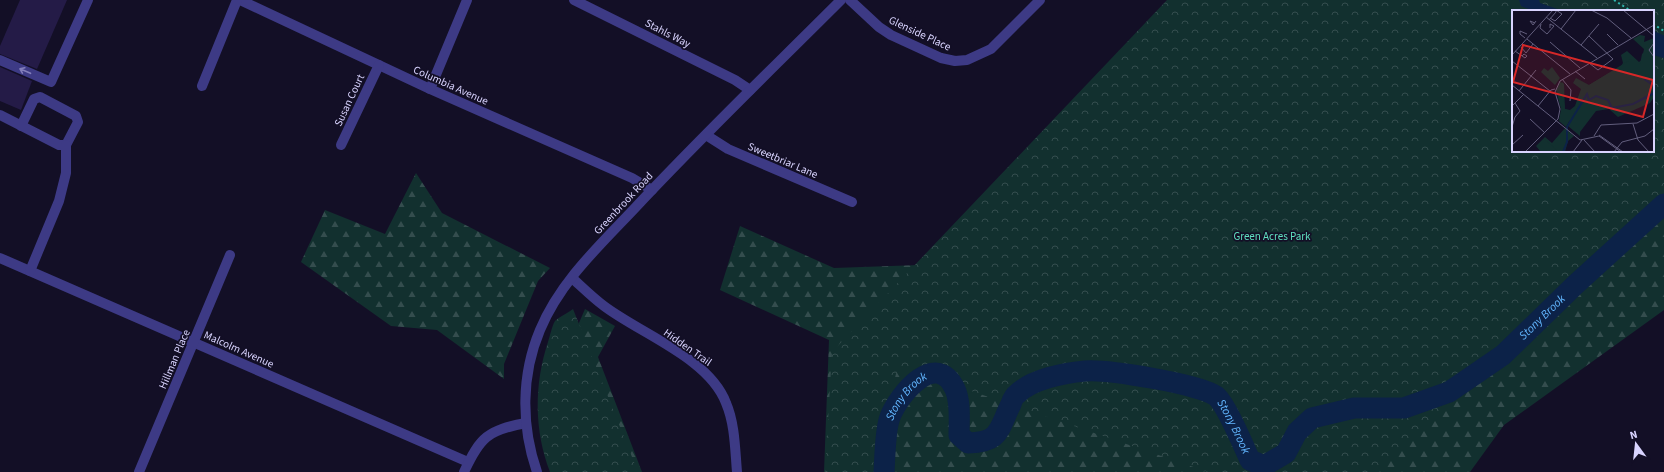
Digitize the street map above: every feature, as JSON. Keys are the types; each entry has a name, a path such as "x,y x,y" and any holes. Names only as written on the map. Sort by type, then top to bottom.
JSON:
{"street":[{"path":"0,60 51,82 88,0"},
{"path":"202,86 237,0"},
{"name":"Columbia Avenue","path":"240,0 430,89 632,178 652,190"},
{"path":"430,89 467,0"},
{"name":"Stahls Way","path":"574,0 735,80 750,90"},
{"name":"Greenbrook Road","path":"537,472 526,423 526,382 535,342 551,307 572,278 652,190 841,0"},
{"name":"Glenside Place","path":"850,0 879,27 891,35 941,58 955,61 967,60 991,49 1040,0"},
{"name":"Susan Court","path":"342,145 379,65"},
{"path":"22,126 34,99 40,97 76,116 78,122 66,145 66,173 58,200 30,271"},
{"path":"0,116 59,145 66,145"},
{"name":"Sweetbriar Lane","path":"706,136 728,150 852,202"},
{"name":"Hillman Place","path":"139,472 195,342 230,255"},
{"name":"Malcolm Avenue","path":"0,258 468,462"},
{"name":"Hidden Trail","path":"572,278 604,306 691,361 708,375 721,393 730,413 737,472"},
{"path":"464,472 479,444 488,436 507,427 526,423"}],"path":[{"path":"1614,0 1630,10"},
{"path":"1654,25 1664,31"}],"green space":[{"name":"Green Acres Park","path":"1167,0 1664,0 1664,214 1378,472 1208,472 898,366 871,472 825,472 832,352"},
{"name":"Green Acres Park","path":"1170,0 1664,0 1664,310 1504,425 1470,472 824,472 829,340 720,290 740,226 834,268 919,265"},
{"path":"416,173 442,213 550,268 538,281 504,364 504,379 437,330 391,326 301,262 325,210 385,234"},
{"path":"573,309 638,472 550,472 541,440 539,423 538,391 540,374 543,358 555,321"},
{"path":"585,309 615,326 598,357 642,472 568,472 557,374"}],"water":[{"path":"1519,0 1539,0 1540,3 1560,10 1531,10 1521,6"},
{"path":"1654,43 1664,47 1664,58 1654,55"}],"building":[{"path":"20,0 67,0 37,69 0,54 0,46"},
{"path":"0,67 32,81 21,110 0,101"}],"waterway":[{"name":"Stony Brook","path":"1654,42 1664,47"},
{"name":"Stony Brook","path":"884,472 887,429 890,417 901,397 910,387 919,379 928,374 938,373 947,378 955,389 959,406 959,435 968,443 979,442 993,437 1000,428 1015,396 1031,384 1068,373 1085,371 1112,372 1173,382 1207,391 1216,396 1230,416 1250,460 1264,466 1286,453 1297,432 1312,418 1354,408 1404,408 1449,392 1503,355 1575,285 1664,204"}]}
